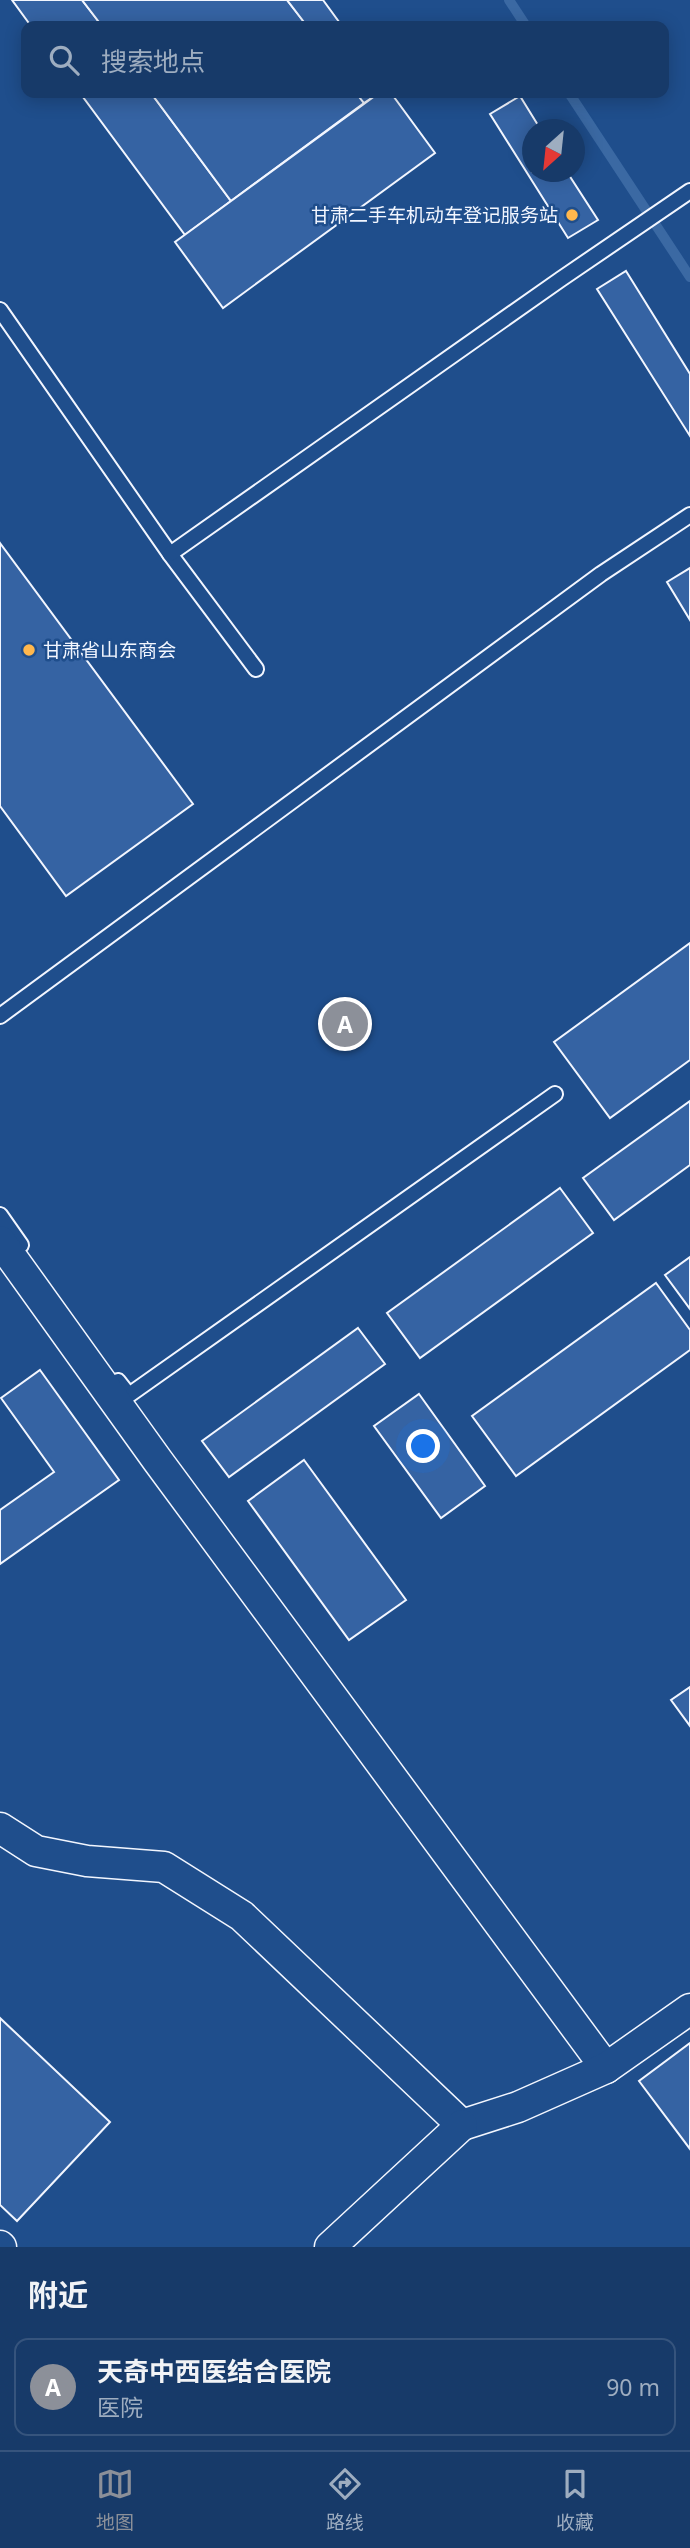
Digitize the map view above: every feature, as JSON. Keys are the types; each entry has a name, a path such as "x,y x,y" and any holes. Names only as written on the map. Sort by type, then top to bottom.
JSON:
{"street":[{"path":"6,1247 159,1461 606,2068"},
{"path":"0,1828 36,1851 87,1861 164,1867 242,1916 462,2126"},
{"path":"330,2247 462,2126 518,2107 606,2068 690,2009"}],"lane":[{"path":"170,554 688,192"},
{"path":"0,310 170,554 257,669"},
{"path":"0,1016 601,574 690,515"},
{"path":"0,1214 6,1247 129,1395 555,1094"}],"building":[{"path":"12,0 82,0 98,21 27,21"},
{"path":"82,0 287,0 303,21 98,21"},
{"path":"287,0 323,0 338,21 303,21"},
{"path":"84,98 155,98 231,201 185,235"},
{"path":"155,98 360,98 364,103 231,201"},
{"path":"372,98 395,98 435,153 223,308 175,242"},
{"path":"517,98 521,98 534,119 522,119 522,165 490,114"},
{"path":"533,182 573,182 598,220 568,238"},
{"path":"626,271 690,374 690,436 597,289"},
{"path":"0,543 193,804 66,896 0,806"},
{"path":"690,568 690,620 667,582"},
{"path":"690,943 690,1060 610,1118 554,1042"},
{"path":"690,1101 690,1165 614,1220 583,1178"},
{"path":"560,1188 593,1233 420,1358 387,1313"},
{"path":"690,1257 690,1309 665,1275"},
{"path":"656,1283 690,1330 690,1350 516,1476 472,1416"},
{"path":"358,1328 385,1364 229,1477 202,1441"},
{"path":"40,1370 119,1480 0,1564 0,1510 54,1472 1,1398"},
{"path":"419,1394 485,1486 441,1518 374,1426"},
{"path":"304,1460 406,1600 349,1640 248,1501"},
{"path":"690,1687 690,1726 671,1700"},
{"path":"0,2018 110,2122 17,2221 0,2205"},
{"path":"690,2043 690,2149 639,2081"}],"waterway":[{"path":"509,0 523,21"},
{"path":"572,98 690,277"}],"place":[{"name":"甘肃二手车机动车登记服务站","path":"572,215"},
{"name":"甘肃省山东商会","path":"29,650"},
{"name":"天奇中西医结合医院","path":"345,1024"}]}
